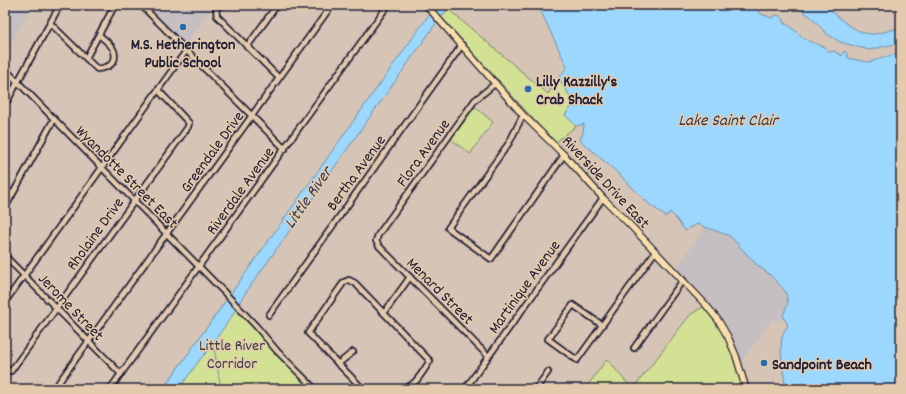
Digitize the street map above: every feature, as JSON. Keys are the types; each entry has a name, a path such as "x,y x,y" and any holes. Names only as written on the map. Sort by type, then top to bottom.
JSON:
{"main road":[{"name":"Riverside Drive East","path":"426,5 523,114 564,155 710,310 723,329 736,356 746,389"}],"street":[{"path":"5,105 60,5"},
{"path":"86,58 115,5"},
{"path":"142,5 285,149"},
{"path":"220,5 216,9 217,16 279,78"},
{"path":"247,47 276,5"},
{"name":"Greendale Drive","path":"54,389 332,5"},
{"name":"Riverdale Avenue","path":"110,389 285,149 386,6"},
{"path":"50,23 97,69 106,68 114,61 114,52 111,46 99,35"},
{"name":"Bertha Avenue","path":"268,315 462,45"},
{"path":"5,302 186,50"},
{"name":"Wyandotte Street East","path":"5,70 223,291 277,351 315,389"},
{"name":"Flora Avenue","path":"376,241 378,235 475,100 496,84"},
{"name":"Rholaine Drive","path":"5,370 11,371 188,127 189,123 158,90"},
{"path":"523,114 509,143 448,228 491,260 564,155"},
{"path":"5,208 54,119"},
{"path":"5,188 12,195"},
{"name":"Martinique Avenue","path":"465,389 603,198"},
{"name":"Menard Street","path":"376,241 488,356"},
{"path":"602,325 573,305 548,339 578,360 655,252"},
{"name":"Jerome Street","path":"5,256 121,374"},
{"path":"384,313 410,277"},
{"path":"363,389 308,333 344,282 349,280 354,283 384,313 430,361 415,382 408,388 401,389"},
{"path":"634,348 683,280"},
{"path":"338,364 353,352"},
{"path":"536,389 548,372"}],"shaded area":[{"path":"5,5 32,5 5,56"},
{"name":"M.S. Hetherington Public School","path":"148,5 218,5 216,8 212,7 186,45"},
{"path":"705,227 728,236 733,240 773,280 785,295 787,304 779,321 772,320 742,361 728,326 709,302 676,269"}],"green space":[{"path":"448,9 548,94 559,78 574,103 565,115 576,126 555,143 441,17"},
{"path":"475,107 493,122 470,154 451,139"},
{"name":"Little River Corridor","path":"229,297 315,389 163,389"},
{"path":"706,305 723,329 746,389 633,389 690,315"},
{"path":"607,359 632,389 585,389"}],"water":[{"name":"Little River","path":"436,5 451,5 437,22 242,298 232,316 206,353 179,389 163,389"},
{"name":"Lake Saint Clair","path":"538,5 753,5 761,14 772,18 776,15 780,16 784,20 784,23 808,41 825,47 829,52 834,51 842,56 844,51 847,53 848,58 867,62 874,61 882,57 889,57 893,54 901,57 901,389 786,389 781,346 783,333 788,325 783,316 788,303 785,291 769,274 757,265 730,236 697,224 691,228 689,227 686,231 670,212 666,217 651,206 619,174 580,140 583,133 584,124 576,126 565,115 574,103 559,78 567,67"},
{"path":"787,5 827,5 841,20 867,34 874,34 901,28 901,45 895,44 869,50 840,42 827,34 810,16 794,6 789,8"},
{"path":"847,5 874,5 861,9"}],"waterway":[{"path":"213,342 221,389"}],"place":[{"name":"M.S. Hetherington Public School","path":"183,27"},
{"name":"Lilly Kazzilly's Crab Shack","path":"528,89"},
{"name":"Sandpoint Beach","path":"764,363"}]}
